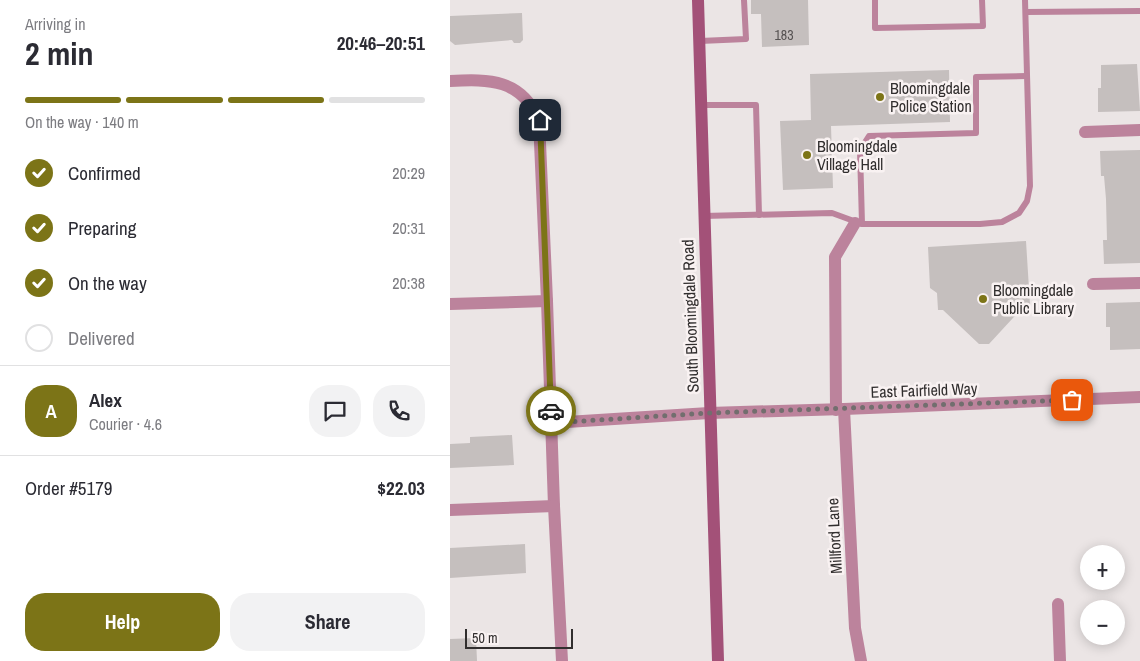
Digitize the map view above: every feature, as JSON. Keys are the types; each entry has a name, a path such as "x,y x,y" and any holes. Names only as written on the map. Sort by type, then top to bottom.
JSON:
{"main road":[{"name":"South Bloomingdale Road","path":"698,0 702,105 703,216 718,661"}],"street":[{"path":"450,81 488,80 510,87 532,104 540,120 554,506 562,661"},
{"path":"1085,132 1140,130"},
{"name":"Millford Lane","path":"858,223 835,257 840,410 855,628 861,661"},
{"path":"1092,284 1140,283"},
{"path":"450,304 547,301"},
{"name":"East Fairfield Way","path":"551,423 709,413 840,410 1140,396"},
{"path":"450,510 554,506"},
{"path":"1058,604 1060,661"}],"lane":[{"path":"700,41 746,39 744,0"},
{"path":"875,0 875,28 983,26 982,0"},
{"path":"703,216 832,213 858,223 980,224 1002,222 1019,213 1027,201 1030,186 1025,0"},
{"path":"1026,12 1140,11"},
{"path":"858,223 860,150 869,136 976,133 976,77 1026,76"},
{"path":"702,105 756,106 759,216"}],"building":[{"path":"751,0 808,0 809,45 762,47 761,14 751,14"},
{"path":"522,13 523,40 520,43 514,43 512,40 455,45 450,41 450,16"},
{"path":"1137,64 1140,111 1098,112 1098,88 1101,88 1101,65"},
{"name":"Bloomingdale Police Station","path":"949,70 950,122 831,126 833,188 783,190 780,121 811,120 810,74"},
{"path":"1140,150 1140,263 1104,264 1103,240 1107,240 1106,199 1104,176 1101,176 1100,151"},
{"name":"Bloomingdale Public Library","path":"1026,241 1030,305 1024,306 989,344 979,344 943,310 938,310 937,293 930,288 928,247"},
{"path":"1140,302 1140,349 1110,350 1110,327 1106,327 1106,303"},
{"path":"512,435 514,465 450,468 450,444 470,443 470,437"},
{"path":"525,544 526,573 450,578 450,548"},
{"path":"476,638 477,661 450,661 450,639"}],"way so far":[{"path":"551,411 551,423 709,413 844,410 1072,400"}],"place":[{"name":"Bloomingdale Police Station","path":"880,97"},
{"name":"Bloomingdale Village Hall","path":"807,155"},
{"name":"Bloomingdale Public Library","path":"983,299"}],"route":[{"path":"540,120 551,411"}]}
